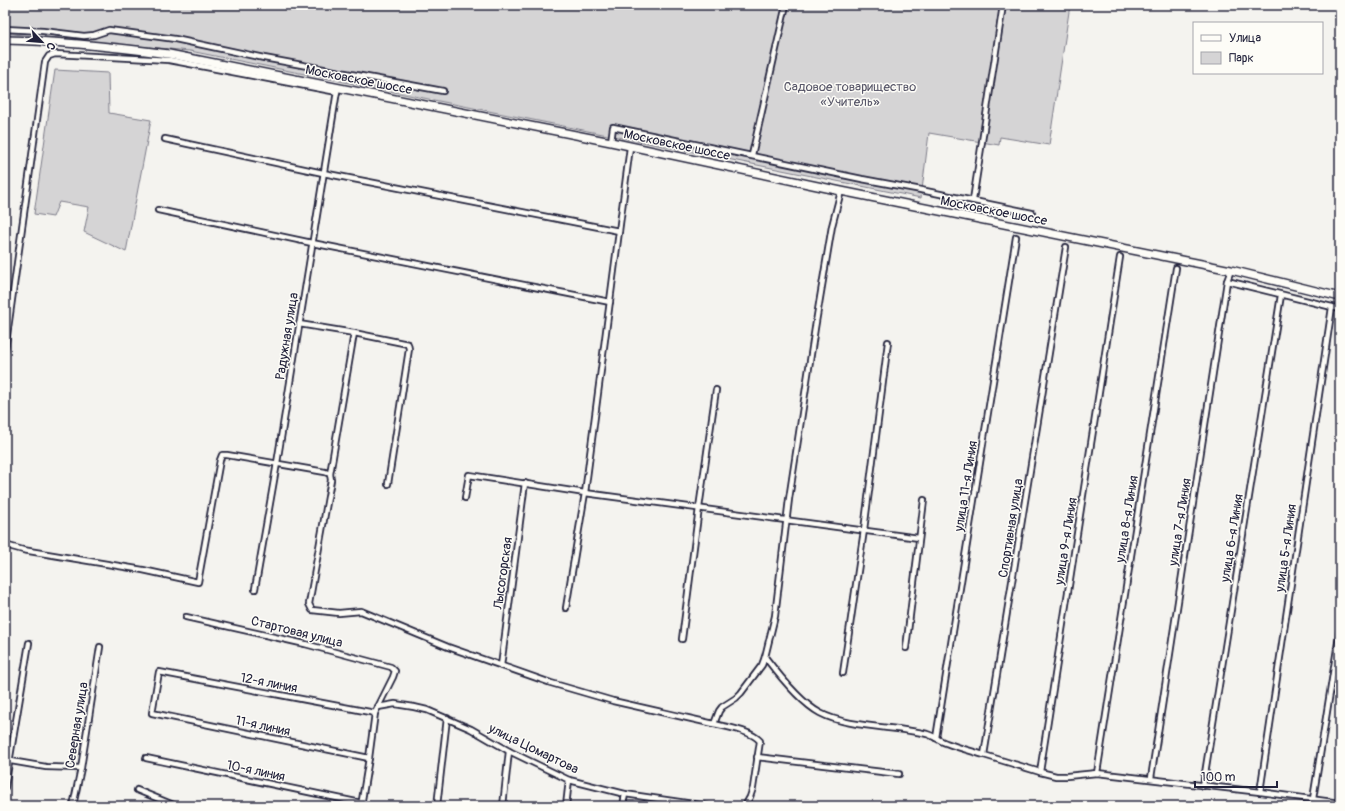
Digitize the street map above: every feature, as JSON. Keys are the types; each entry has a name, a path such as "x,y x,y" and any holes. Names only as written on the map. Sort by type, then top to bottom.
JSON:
{"highway":[{"name":"Московское шоссе","path":"5,40 104,46 169,54 337,90 611,142 841,191 1231,270 1340,297"}],"street":[{"path":"752,155 786,5"},
{"path":"973,200 1003,5"},
{"path":"5,29 43,31 84,36 94,35 109,30 175,39 256,56 443,91"},
{"path":"5,350 46,62 49,56 56,54 170,60 337,90"},
{"name":"Радужная улица","path":"255,589 277,463 337,90"},
{"path":"611,142 613,127 1032,213"},
{"path":"165,139 323,173 619,231"},
{"path":"566,608 585,493 630,147"},
{"path":"714,724 722,707 741,693 762,665 775,616 788,519 789,499 815,328 832,226 841,191"},
{"path":"158,210 312,243 610,302"},
{"name":"улица 11-я Линия","path":"936,738 1016,237"},
{"name":"Спортивная улица","path":"984,754 1066,247"},
{"name":"улица 9-я Линия","path":"1040,772 1120,257"},
{"name":"улица 8-я Линия","path":"1097,773 1176,268"},
{"name":"улица 7-я Линия","path":"1151,778 1227,281 1231,270"},
{"path":"1227,281 1340,309"},
{"name":"улица 6-я Линия","path":"1203,786 1281,294"},
{"name":"улица 5-я Линия","path":"1260,792 1332,307"},
{"path":"299,324 354,332 408,344 409,349 388,484"},
{"path":"354,332 330,474 331,480 309,604 312,610 339,613 355,611 361,612 501,666 551,683 613,701 714,724 757,737 760,741 760,746 753,788 745,806"},
{"path":"843,673 864,530 888,342"},
{"path":"682,639 716,390"},
{"path":"5,545 23,550 143,570 198,582 222,455 277,463 330,474"},
{"path":"464,498 469,475 585,493 788,519 919,538"},
{"name":"Лысогорская","path":"501,666 525,483"},
{"path":"906,648 924,500"},
{"name":"Стартовая улица","path":"186,617 353,656 390,667 395,671 394,677 378,707"},
{"path":"1313,799 1340,630"},
{"path":"5,787 7,760 29,643"},
{"name":"Северная улица","path":"73,806 81,768 100,648"},
{"path":"765,657 802,699 821,714 851,722 928,735 959,748 984,754 1040,772 1056,776 1097,773 1151,778 1340,803"},
{"name":"11-я линия","path":"159,672 152,713 369,758"},
{"name":"12-я линия","path":"159,672 375,713"},
{"name":"улица Цомартова","path":"378,707 395,704 414,706 427,710 471,729 509,752 569,780 625,794 684,804 707,806"},
{"path":"361,804 375,713 378,707"},
{"path":"437,806 447,718"},
{"path":"503,806 509,752"},
{"path":"757,757 900,774"},
{"name":"10-я линия","path":"146,758 361,804"},
{"path":"7,760 46,767 81,768"},
{"path":"566,806 569,780"},
{"path":"137,790 176,806"},
{"path":"623,806 625,794"}],"green space":[{"name":"Садовое товарищество «Учитель»","path":"5,5 1070,5 1049,145 1000,137 999,145 929,133 921,198 190,51 5,34"},
{"path":"55,70 108,73 109,113 151,120 126,252 84,232 89,207 59,202 53,217 34,214"}]}
